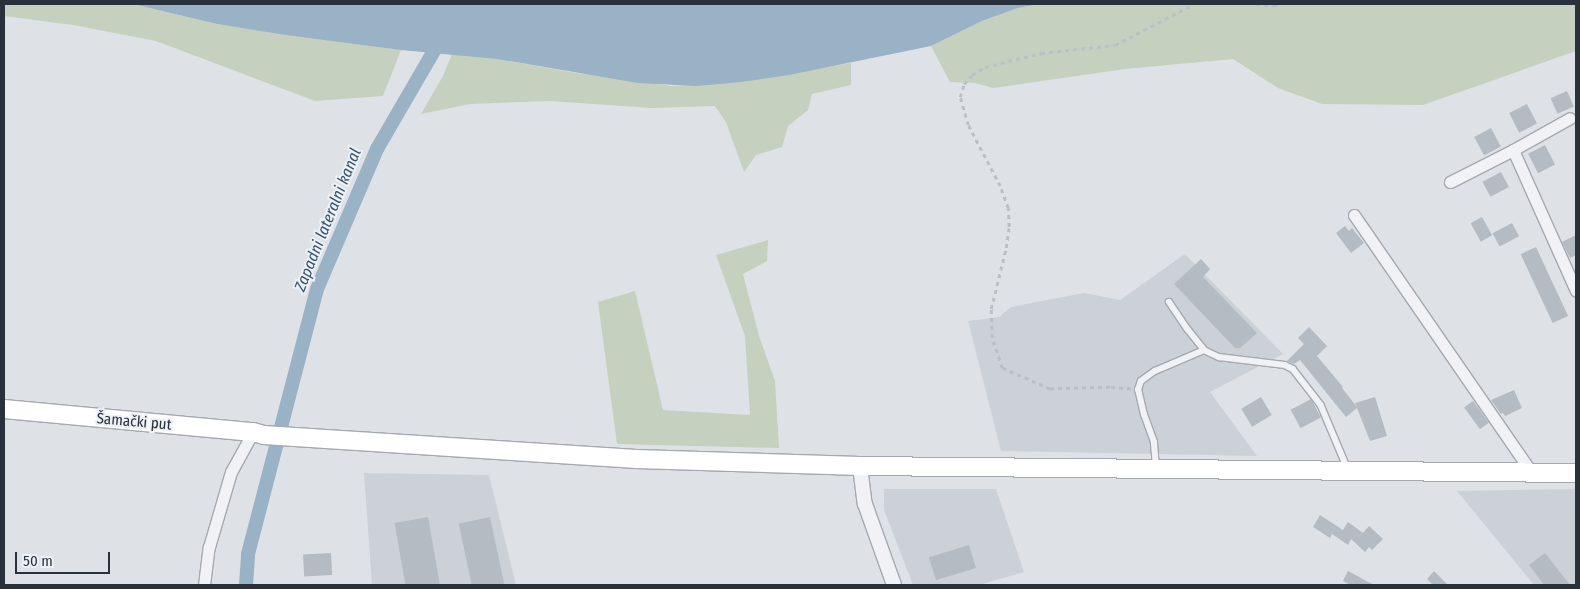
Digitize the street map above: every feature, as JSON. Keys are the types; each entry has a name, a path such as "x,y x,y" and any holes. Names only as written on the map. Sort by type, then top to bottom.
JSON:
{"main road":[{"name":"Šamački put","path":"4,409 293,437 626,458 860,466 1576,474"}],"street":[{"path":"1450,182 1570,118"},
{"path":"1513,150 1576,291"},
{"path":"1354,215 1533,474"},
{"path":"204,585 209,547 231,472 259,433"},
{"path":"860,466 864,504 894,585"}],"lane":[{"path":"1169,302 1204,350 1219,357 1285,365 1293,369 1321,405 1348,471"},
{"path":"1156,469 1154,442 1144,415 1138,390 1142,381 1155,371 1204,350"}],"path":[{"path":"1138,390 1110,387 1050,389 1002,368 992,338 991,309 1006,248 1009,227 1008,208 1000,186 968,125 960,97 964,84 972,75 985,67 1041,53 1115,45 1194,4"},
{"path":"1256,4 1273,6 1279,4"}],"shaded area":[{"path":"1185,254 1283,354 1210,392 1257,456 1001,451 968,321 999,317 1011,307 1084,293 1120,300"},
{"path":"364,473 489,475 516,585 372,585"},
{"path":"884,489 996,489 1024,572 979,585 913,585 884,510"},
{"path":"1576,489 1576,585 1534,585 1457,491"}],"green space":[{"path":"4,4 133,4 217,24 401,50 383,96 315,101 156,41 73,25 4,16"},
{"path":"1038,4 1576,4 1576,51 1423,105 1322,104 1278,88 1233,59 1125,69 993,88 975,83 950,82 931,46 982,21 1018,8"},
{"path":"452,54 497,59 570,72 671,86 742,82 851,63 851,85 812,94 808,110 788,126 782,147 756,155 744,172 726,122 715,106 652,108 550,101 470,104 421,114 443,76"},
{"path":"768,240 767,261 743,274 759,336 775,381 779,448 617,444 598,302 635,291 663,410 750,415 745,336 716,255"}],"water":[{"path":"133,4 1038,4 1018,8 982,21 931,46 789,75 696,86 638,83 497,59 401,50 286,35 217,24"}],"building":[{"path":"1567,91 1574,107 1557,114 1551,98"},
{"path":"1527,104 1537,124 1519,133 1509,113"},
{"path":"1491,128 1501,147 1484,155 1474,137"},
{"path":"1545,145 1555,165 1538,173 1528,154"},
{"path":"1501,172 1509,187 1490,197 1482,182"},
{"path":"1482,217 1492,235 1481,242 1471,223"},
{"path":"1512,223 1519,236 1500,247 1493,233"},
{"path":"1345,226 1349,231 1352,228 1364,243 1351,253 1336,233"},
{"path":"1576,235 1576,255 1570,258 1562,242"},
{"path":"1536,247 1568,316 1553,323 1521,254"},
{"path":"1201,259 1210,269 1203,277 1257,333 1240,348 1235,348 1174,284"},
{"path":"1309,327 1327,346 1317,356 1357,407 1355,403 1375,397 1387,436 1370,441 1357,408 1346,417 1300,360 1294,364 1287,361 1304,344 1298,338"},
{"path":"1514,390 1522,408 1505,416 1503,413 1501,414 1491,400"},
{"path":"1261,397 1272,415 1252,427 1241,409"},
{"path":"1311,399 1321,418 1301,428 1291,410"},
{"path":"1473,401 1489,423 1480,429 1464,407"},
{"path":"1320,515 1343,530 1348,522 1363,533 1369,526 1383,539 1372,550 1369,547 1365,552 1351,539 1348,545 1332,534 1330,538 1313,527"},
{"path":"428,517 440,585 405,585 395,523"},
{"path":"490,517 504,585 472,585 459,524"},
{"path":"969,545 976,568 936,580 929,557"},
{"path":"331,553 332,575 304,576 303,554"},
{"path":"1545,553 1570,585 1544,585 1529,565"},
{"path":"1348,571 1374,585 1350,585 1343,581"},
{"path":"1434,571 1448,585 1433,585 1427,579"}],"waterway":[{"name":"Zapadni lateralni kanal","path":"246,585 248,554 317,289 377,149 442,37"}]}
